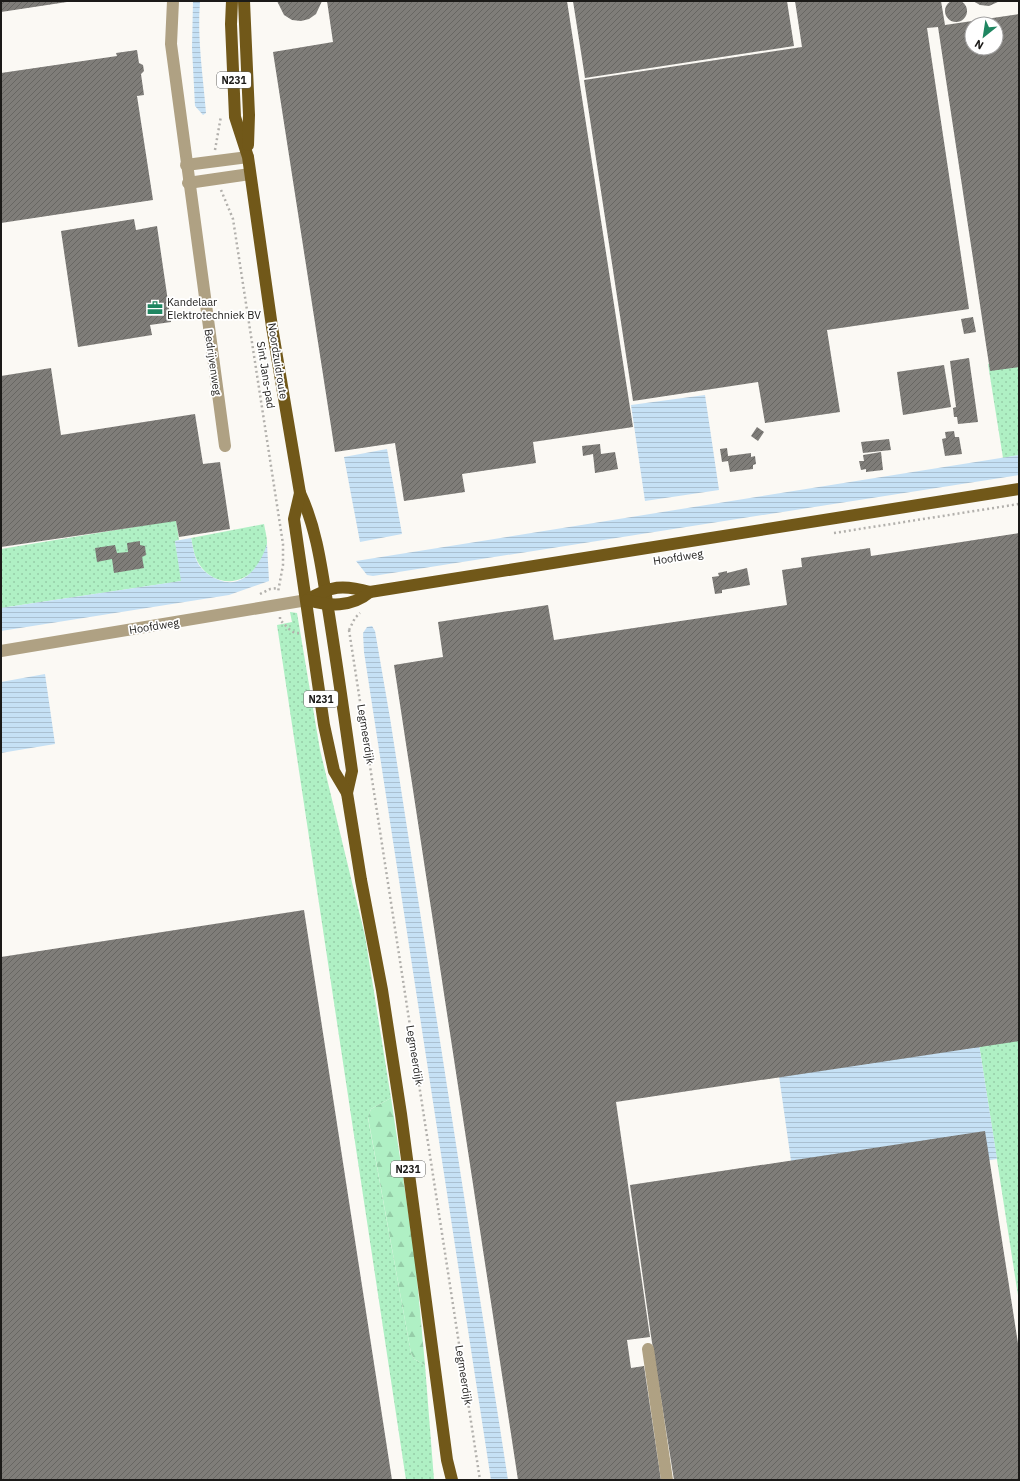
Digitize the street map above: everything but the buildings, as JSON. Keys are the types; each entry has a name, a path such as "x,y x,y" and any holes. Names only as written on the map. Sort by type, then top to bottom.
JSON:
{"main road":[{"name":"Noordzuidroute","path":"232,1 231,24 235,117 248,157"},
{"name":"Noordzuidroute","path":"244,1 249,115 248,157 250,174 272,327 300,493 311,519 328,606"},
{"name":"Hoofdweg","path":"307,600 325,590 350,586 370,592 1019,489"},
{"name":"Noordzuidroute","path":"300,493 294,519 307,600"},
{"name":"Hoofdweg","path":"307,600 328,606 360,600 370,592"},
{"name":"Legmeerdijk","path":"307,600 324,725 334,771 348,793"},
{"name":"Legmeerdijk","path":"328,606 352,770 348,793 361,880 382,990 398,1091 447,1460 452,1480"},
{"name":"Legmeerdijk","path":"446,1480 447,1460"}],"street":[{"name":"Bedrijvenweg","path":"173,1 171,44 188,183 225,446"},
{"path":"186,165 248,157"},
{"path":"188,183 250,174"},
{"name":"Hoofdweg","path":"1,651 307,600"},
{"path":"648,1349 667,1480"}],"path":[{"path":"215,162 214,156 222,113"},
{"name":"Sint Jans-pad","path":"218,178 225,201 233,219 282,536 283,565 278,588"},
{"path":"831,534 1019,504"},
{"name":"Legmeerdijk","path":"363,610 355,618 350,630 480,1480"}],"green space":[{"path":"1019,359 1019,455 1003,458 988,364"},
{"path":"176,520 179,540 175,541 182,581 1,608 1,549"},
{"path":"264,524 267,541 266,550 253,571 246,576 238,580 221,580 205,572 197,561 191,538"},
{"path":"290,612 297,613 320,750 365,936 391,1098 371,1109 368,1118 411,1353 414,1359 425,1365 434,1480 406,1480 277,625 292,622"},
{"path":"1019,1038 1019,1302 979,1044"},
{"path":"391,1098 415,1257 425,1365 414,1359 411,1353 368,1117 371,1109"}],"water":[{"path":"193,1 200,1 200,43 206,113 203,115 195,106 192,48"},
{"path":"705,395 719,490 645,501 631,405"},
{"path":"387,449 402,534 360,542 344,457"},
{"path":"1019,455 1019,475 373,576 367,575 356,561"},
{"path":"191,538 196,559 201,568 213,577 228,582 244,578 250,573 256,567 267,544 269,581 229,595 1,631 1,608 181,581 175,541"},
{"path":"372,626 375,631 390,718 508,1480 491,1480 364,652 363,633 367,627"},
{"path":"45,674 55,744 1,753 1,682"},
{"path":"979,1044 997,1159 795,1189 779,1076"}],"place":[{"name":"Kandelaar Elektrotechniek BV","path":"155,308"}]}
